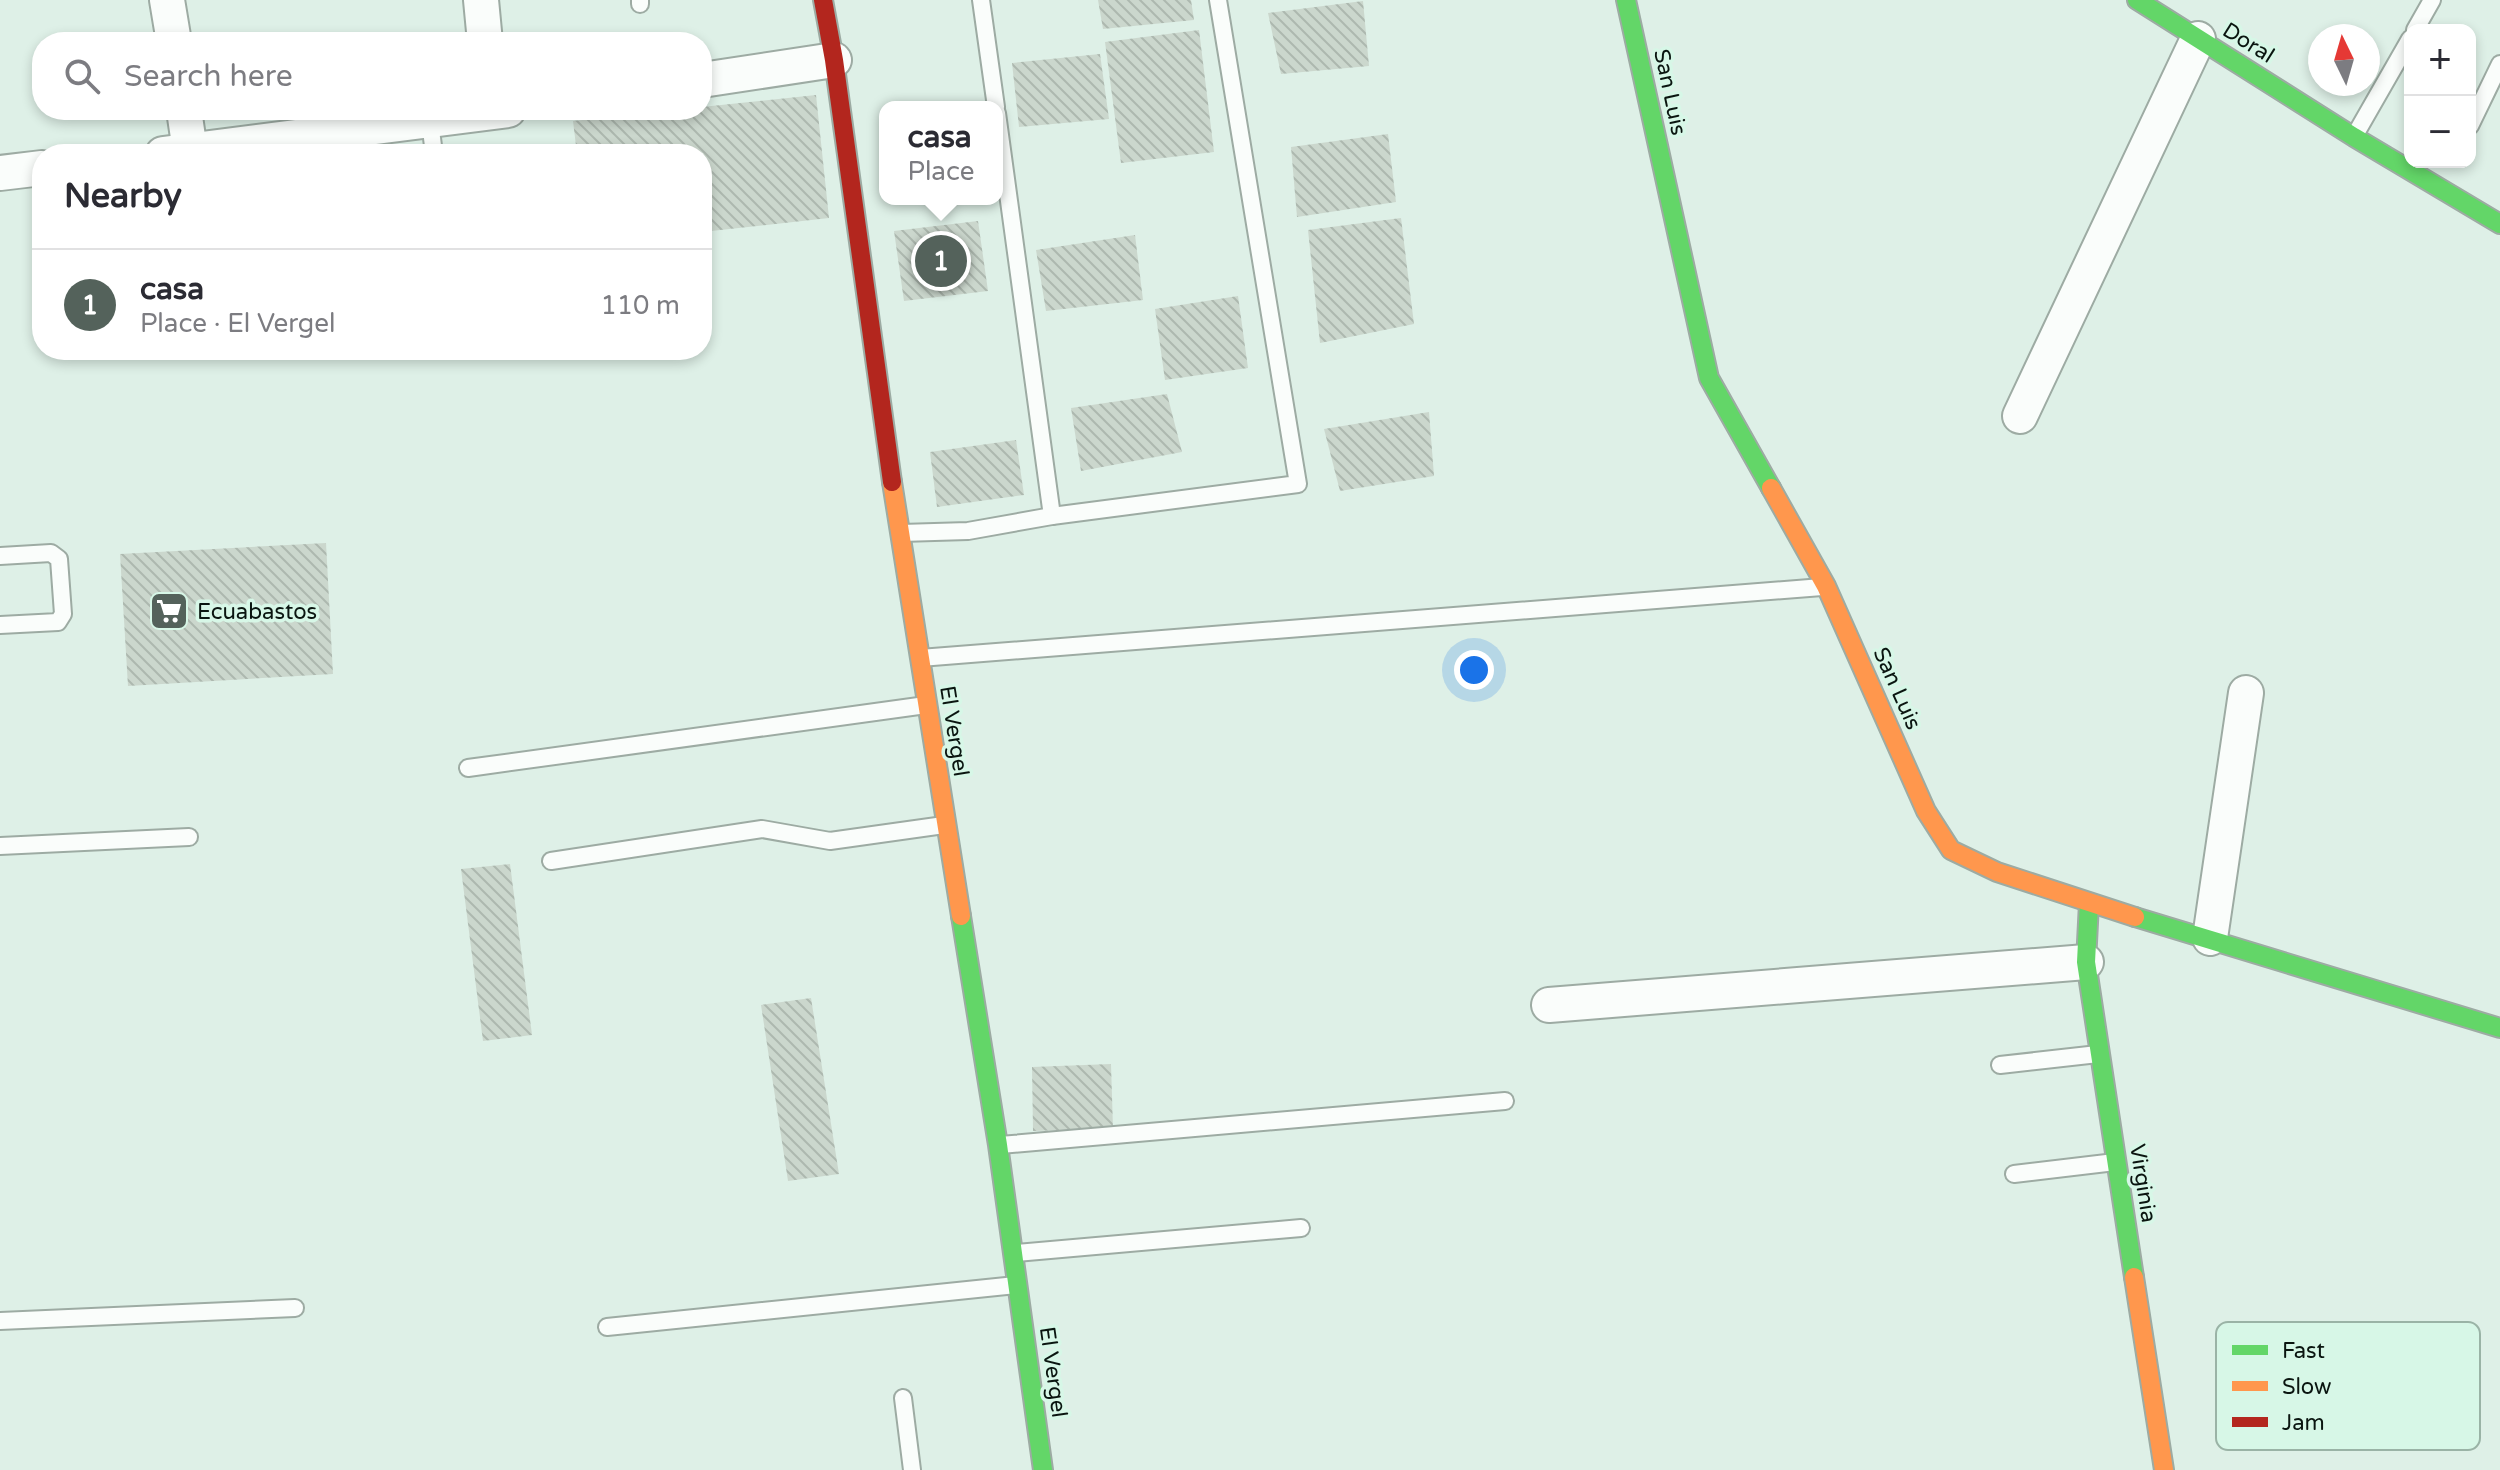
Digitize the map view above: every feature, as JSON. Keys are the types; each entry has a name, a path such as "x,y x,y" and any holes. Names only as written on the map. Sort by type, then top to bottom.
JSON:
{"street":[{"path":"167,0 172,32"},
{"path":"481,0 484,32"},
{"name":"El Vergel","path":"823,0 834,60 899,534 998,1145 1043,1470"},
{"name":"San Luis","path":"1626,0 1709,378 1826,586 1926,811 1951,850 1997,872 2089,903 2500,1028"},
{"name":"Doral","path":"2137,0 2354,137 2443,182 2500,224"},
{"path":"2020,416 2198,39"},
{"path":"712,78 834,60"},
{"path":"178,144 182,120"},
{"path":"322,144 432,138 475,120"},
{"path":"0,173 32,169"},
{"path":"2210,938 2246,693"},
{"name":"Virginia","path":"2089,903 2086,962 2164,1470"},
{"path":"1549,1005 2086,962"}],"lane":[{"path":"981,0 995,101"},
{"path":"899,534 968,531 1052,516 1298,484 1218,0"},
{"path":"2418,24 2432,0"},
{"path":"2354,137 2404,50"},
{"path":"2476,114 2500,64"},
{"path":"1003,157 1052,516"},
{"path":"0,556 51,553 59,559 63,614 58,622 0,625"},
{"path":"919,658 1826,586"},
{"path":"468,768 926,705"},
{"path":"551,861 762,829 830,841 946,825"},
{"path":"0,846 189,837"},
{"path":"2000,1065 2100,1054"},
{"path":"998,1145 1505,1101"},
{"path":"2014,1174 2117,1162"},
{"path":"1014,1253 1301,1228"},
{"path":"607,1327 1018,1285"},
{"path":"0,1321 295,1308"},
{"path":"903,1398 912,1470"}],"building":[{"path":"1098,0 1191,0 1194,20 1103,29"},
{"path":"1363,1 1369,66 1281,74 1268,13"},
{"path":"1199,30 1214,152 1121,163 1105,42"},
{"path":"1100,54 1109,119 1019,127 1012,63"},
{"path":"816,95 829,218 712,231 712,144 576,144 573,121 712,120 712,106"},
{"path":"1388,134 1396,202 1297,217 1291,147"},
{"path":"1401,218 1414,324 1320,343 1308,230"},
{"path":"978,221 988,291 904,301 894,231"},
{"path":"1135,235 1143,300 1046,311 1036,250"},
{"path":"1238,296 1248,368 1165,380 1155,309"},
{"path":"1167,394 1182,452 1081,471 1071,408"},
{"path":"1429,412 1434,476 1340,491 1324,429"},
{"path":"1016,440 1024,495 937,507 930,452"},
{"path":"326,543 333,674 128,686 120,554"},
{"path":"510,864 532,1035 483,1041 461,869"},
{"path":"811,998 839,1174 788,1181 761,1005"},
{"path":"1111,1064 1113,1129 1033,1131 1032,1067"}],"traffic: fast":[{"path":"1626,0 1709,378 1771,488"},
{"path":"2137,0 2354,137 2500,224"},
{"path":"2089,903 2086,962 2134,1277"},
{"path":"961,916 998,1145 1043,1470"},
{"path":"2135,917 2500,1028"}],"traffic: slow":[{"path":"892,482 961,916"},
{"path":"1771,488 1826,586 1926,811 1951,850 1997,872 2135,917"},
{"path":"2134,1277 2164,1470"}],"traffic: jam":[{"path":"823,0 892,482"}],"place":[{"name":"casa","path":"941,261"},
{"name":"Ecuabastos","path":"169,611"}]}
